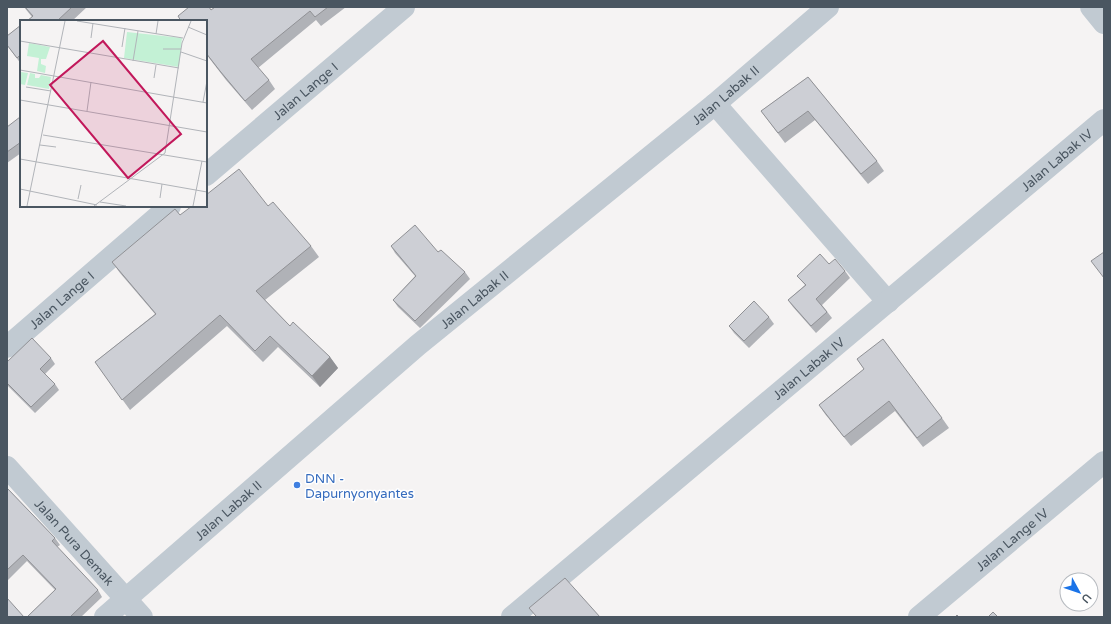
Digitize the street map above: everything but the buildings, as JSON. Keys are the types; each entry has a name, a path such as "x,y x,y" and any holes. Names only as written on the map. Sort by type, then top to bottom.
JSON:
{"street":[{"name":"Jalan Lange I","path":"207,174 404,7"},
{"name":"Jalan Labak II","path":"105,617 418,345 716,104 828,7"},
{"path":"1091,7 1104,24"},
{"path":"716,104 888,302"},
{"name":"Jalan Labak IV","path":"512,617 1104,120"},
{"name":"Jalan Lange I","path":"7,347 169,207"},
{"name":"Jalan Lange IV","path":"919,617 1104,462"},
{"name":"Jalan Pura Demak","path":"7,467 142,617"}],"place":[{"name":"DNN - Dapurnyonyantes","path":"297,485"}]}
